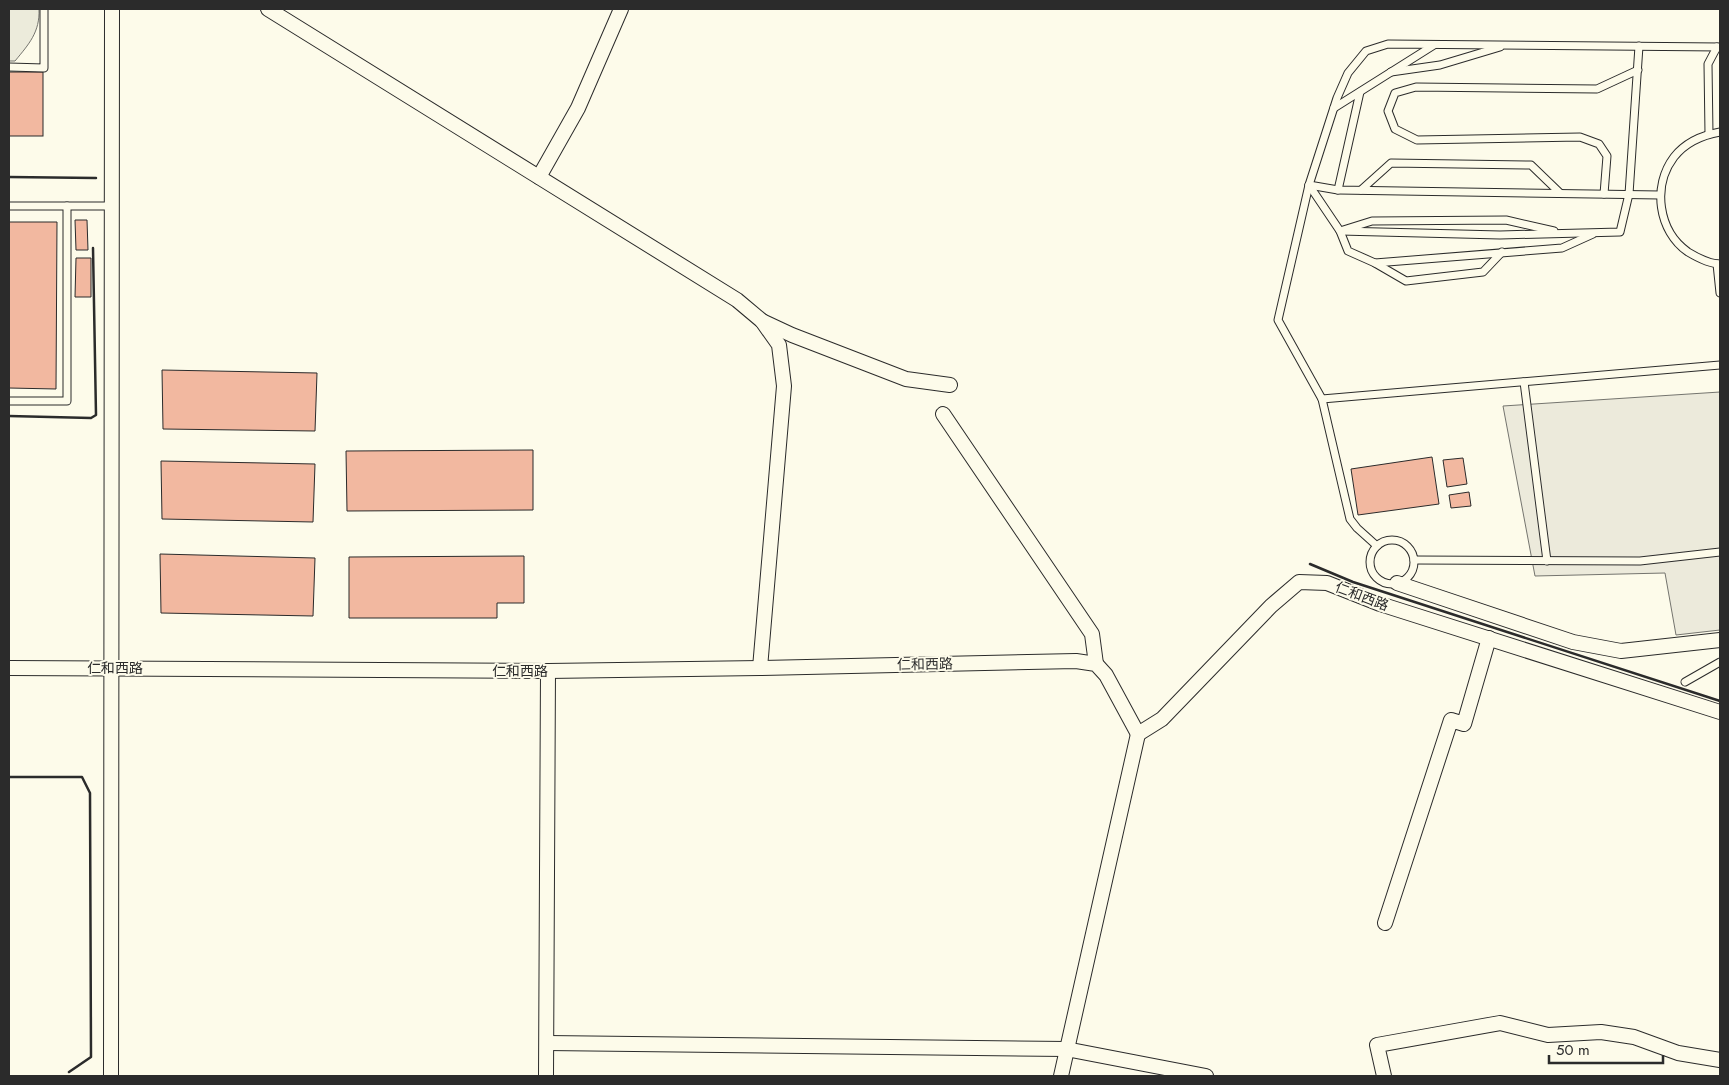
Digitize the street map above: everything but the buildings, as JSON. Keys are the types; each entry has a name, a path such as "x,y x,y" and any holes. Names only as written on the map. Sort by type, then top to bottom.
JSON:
{"street":[{"path":"111,1076 112,9"},
{"path":"268,9 737,300 762,321 779,345 784,386 760,668"},
{"path":"539,177 578,108 621,9"},
{"path":"762,321 792,335 906,380 950,385"},
{"path":"943,414 1092,634 1096,664 1106,675 1138,734 1061,1076"},
{"name":"仁和西路","path":"1138,734 1162,719 1271,606 1299,582 1327,583 1380,604 1720,712"},
{"path":"1396,583 1573,642 1621,651 1720,640"},
{"path":"1385,923 1451,720 1464,724 1489,638"},
{"name":"仁和西路","path":"9,668 548,671 1076,661 1096,664"},
{"path":"546,1076 548,671"},
{"path":"1384,1076 1377,1045 1500,1023 1548,1035 1601,1032 1634,1037 1678,1053 1720,1060"},
{"path":"546,1043 1066,1049 1206,1076"}],"lane":[{"path":"9,68 44,68 44,9"},
{"path":"1377,546 1350,519 1322,399 1278,320 1308,185 1348,73 1366,51 1388,44 1719,48"},
{"path":"1334,109 1434,44"},
{"path":"1391,72 1440,65 1508,45"},
{"path":"1340,231 1500,235 1620,232 1629,194 1639,46"},
{"path":"1708,134 1708,64 1719,48"},
{"path":"1604,194 1607,156 1599,144 1580,137 1417,140 1395,129 1388,111 1395,93 1416,87 1597,89 1638,70"},
{"path":"1338,190 1360,92"},
{"path":"1720,132 1708,134 1690,143 1675,157 1664,174 1660,195 1662,214 1670,232 1682,248 1698,258 1719,264 1720,294"},
{"path":"1362,190 1390,163 1429,163 1531,165 1560,193"},
{"path":"1308,185 1338,190 1660,195"},
{"path":"1308,185 1340,231 1348,251 1375,263 1406,281 1483,272 1502,252"},
{"path":"9,206 113,206"},
{"path":"9,401 67,401 67,206"},
{"path":"1340,231 1372,222 1506,220 1564,233"},
{"path":"1375,263 1562,248 1595,232"},
{"path":"1322,399 1720,365"},
{"path":"1524,382 1547,561"},
{"path":"1390,540 1403,543 1414,560 1411,572 1402,581 1389,584 1376,578 1370,565 1370,558 1377,546 1390,540"},
{"path":"1414,560 1640,561 1720,552"},
{"path":"1685,682 1720,662"}],"shaded area":[{"path":"9,9 39,9 36,31 15,61 9,61"},
{"path":"1720,392 1720,630 1676,635 1665,573 1535,576 1503,406"}],"wall":[{"path":"9,177 96,178"},
{"path":"9,416 91,418 96,415 93,248"},
{"path":"1310,564 1353,582 1720,701"},
{"path":"9,777 82,777 90,793 91,1057 69,1072"}]}
